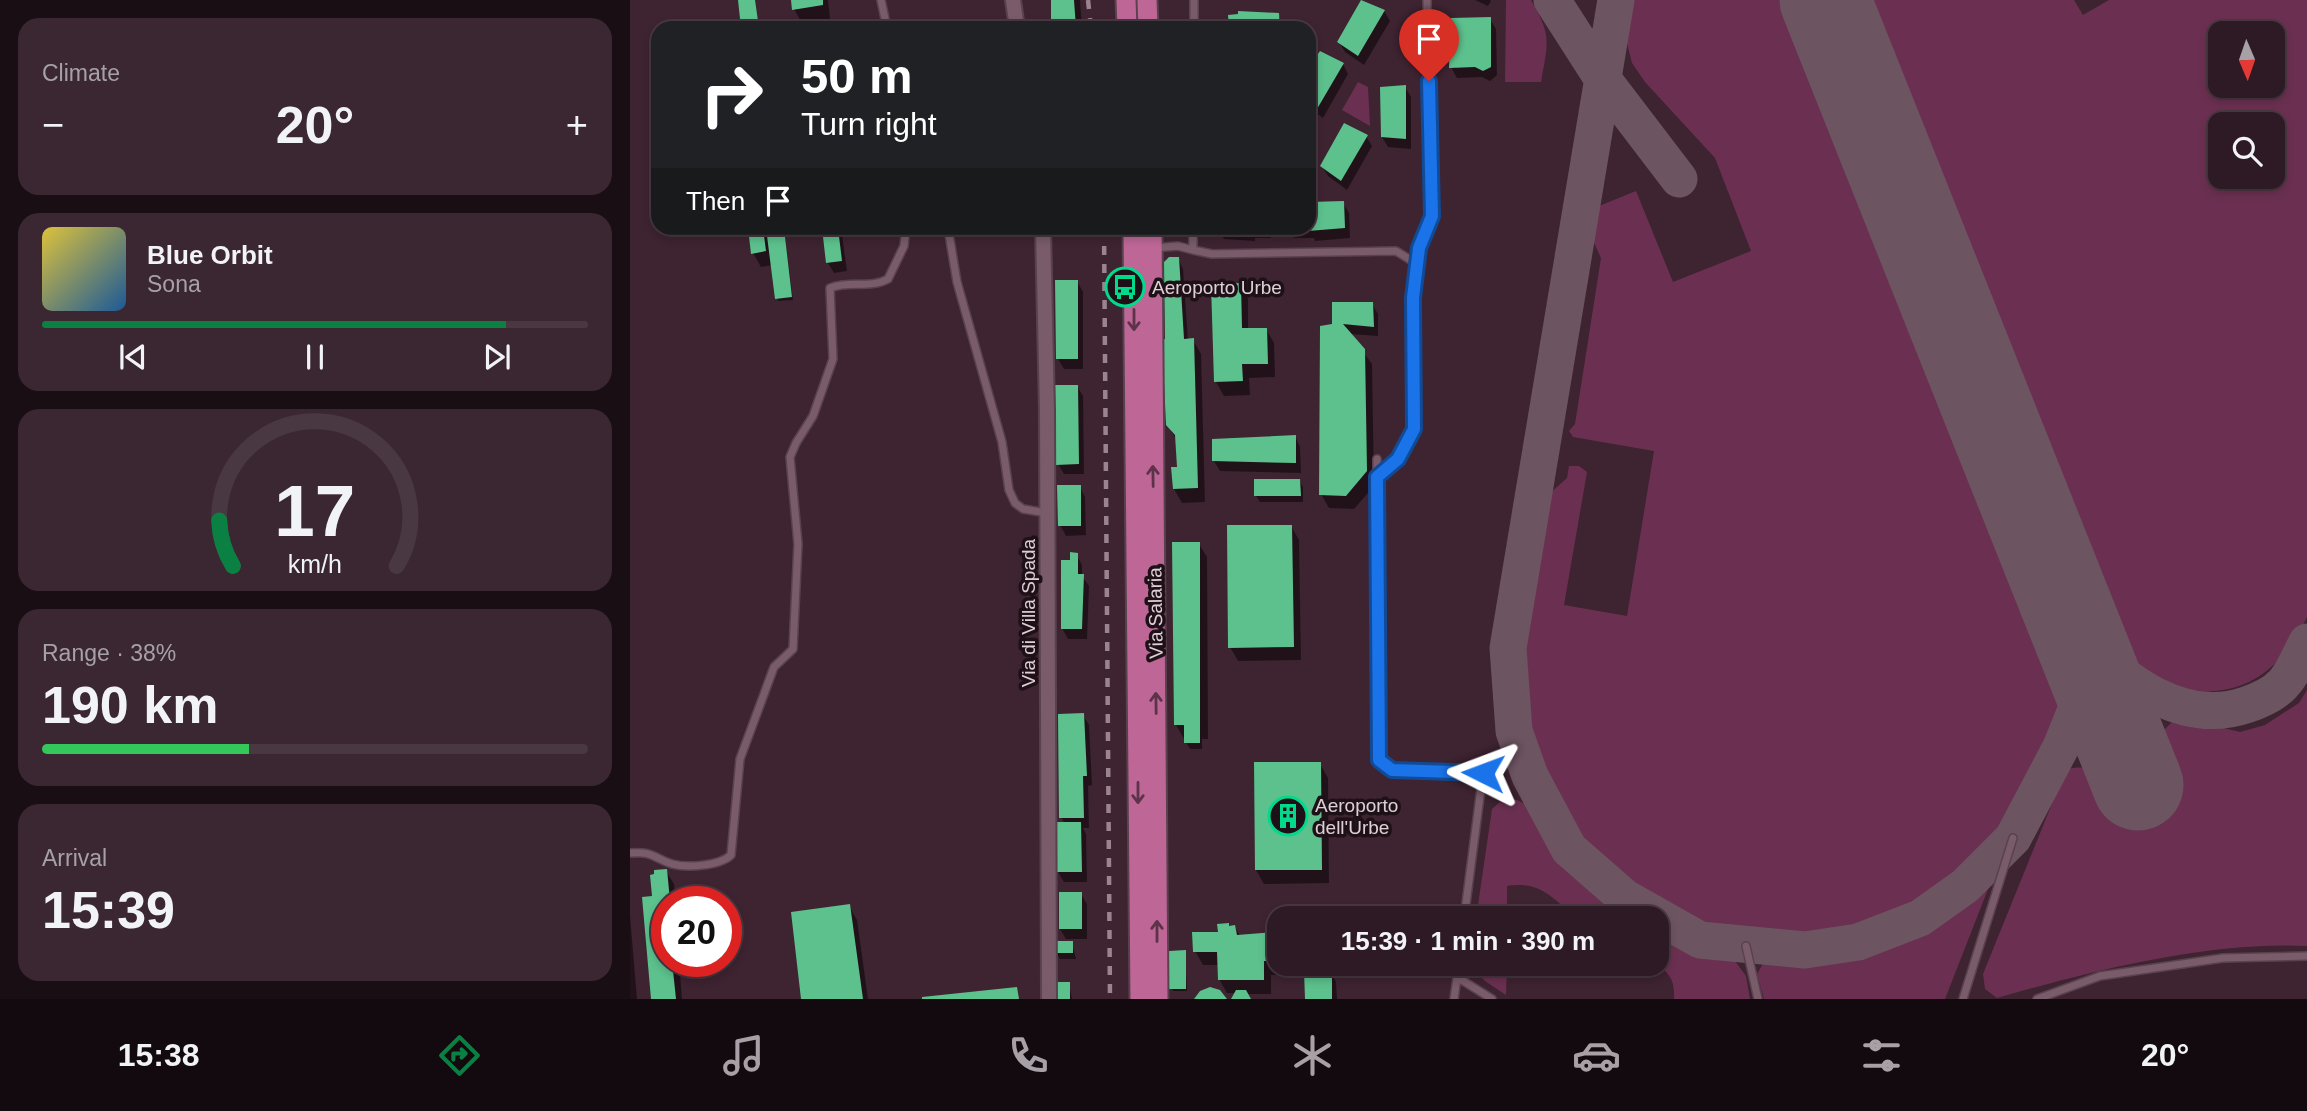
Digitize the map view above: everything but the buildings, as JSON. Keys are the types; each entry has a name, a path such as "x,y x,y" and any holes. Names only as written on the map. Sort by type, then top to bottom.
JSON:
{"main road":[{"path":"1126,0 1127,21"},
{"path":"1146,0 1148,21"},
{"name":"Via Salaria","path":"1136,235 1143,248 1158,999"},
{"name":"Via Salaria","path":"1140,999 1143,248 1149,235"}],"street":[{"path":"1013,0 1016,21"},
{"name":"Via di Villa Spada","path":"1042,235 1048,513 1049,999"}],"lane":[{"path":"881,0 886,21"},
{"path":"1194,0 1194,21"},
{"path":"1377,477 1398,459 1414,429 1413,298 1419,248 1432,216 1427,0"},
{"path":"630,853 654,853 672,864 718,862 731,855 740,759 774,667 793,649 798,544 790,457 813,416 833,359 830,288 838,285 872,285 888,279 904,246 905,235"},
{"path":"949,235 957,282 1002,442 1009,490 1015,503 1023,509 1048,513"},
{"path":"1193,235 1193,250"},
{"path":"1143,248 1178,246 1212,254 1396,251 1417,264"},
{"path":"1377,459 1379,760 1392,770 1483,773 1466,906"},
{"path":"1963,999 2013,838"},
{"path":"1746,946 1758,999"},
{"path":"2037,999 2100,975 2223,958 2307,956"},
{"path":"1454,999 1457,977 1492,999"}],"shaded area":[{"path":"1506,0 1531,0 1542,22 1547,40 1541,82 1505,82"},
{"path":"1630,0 1793,0 2067,684 2054,730 2026,789 1998,834 1975,862 1949,887 1925,903 1879,923 1838,934 1796,938 1753,936 1710,926 1670,911 1669,906 1662,906 1633,889 1600,862 1572,829 1559,809 1532,742 1526,714 1524,652 1547,496 1567,478 1569,466 1579,466 1587,472 1564,605 1627,616 1654,451 1573,437 1569,431 1575,424 1601,258 1590,234 1599,206 1636,191 1673,282 1751,251 1715,158 1645,82 1632,63 1625,35"},
{"path":"1862,0 2074,0 2083,15 2109,0 2307,0 2307,617 2290,647 2279,660 2267,671 2238,687 2203,691 2181,688 2125,654"},
{"path":"1358,82 1368,87 1370,126 1342,110"},
{"path":"2307,690 2307,946 2230,948 2191,953 2111,968 1997,998 1985,989 1983,974 2066,769 2078,767 2094,770 2103,780 2115,805 2172,779 2156,738 2172,722 2199,722 2240,732 2265,725 2299,703"},
{"path":"1504,798 1529,806 1574,870 1609,902 1610,906 1563,906 1540,889 1520,885 1507,886 1507,906 1478,906 1492,809"},
{"path":"1990,884 1945,999 1764,999 1757,974 1764,962 1832,959 1897,944 1938,923"},
{"path":"1669,936 1735,961 1746,976 1750,999 1674,999 1674,987 1670,978"},
{"path":"1480,976 1507,976 1506,995"}],"taxiway":[{"path":"1552,0 1602,78 1679,179"},
{"path":"1616,0 1508,648 1514,731 1530,776 1569,849 1624,897 1700,940 1805,950 1858,942 1920,918 1965,886 2013,838 2061,747 2075,712 2085,676 2080,638"},
{"path":"2080,638 2135,683 2177,705 2199,710 2222,710 2246,705 2271,694 2287,680 2307,642"}],"runway":[{"path":"1825,0 2138,785"}],"railway":[{"path":"1088,0 1090,21"},
{"path":"1104,235 1110,999"}],"place":[{"name":"Aeroporto Urbe","path":"1125,287"},
{"name":"Aeroporto dell'Urbe","path":"1288,816"}],"route":[{"path":"1429,81 1432,216 1419,248 1413,298 1414,429 1398,459 1377,477 1379,760 1392,770 1483,773"}]}
